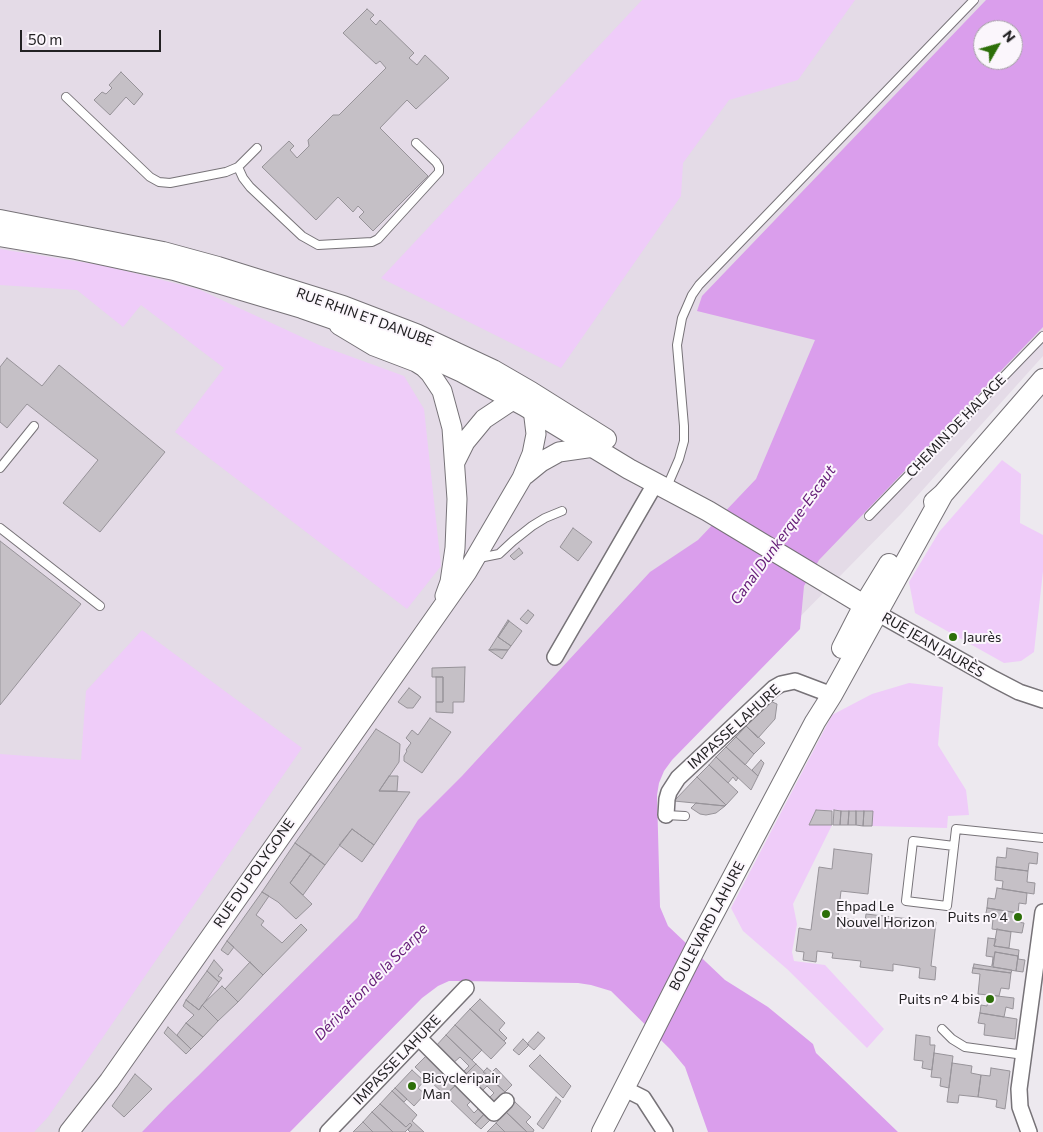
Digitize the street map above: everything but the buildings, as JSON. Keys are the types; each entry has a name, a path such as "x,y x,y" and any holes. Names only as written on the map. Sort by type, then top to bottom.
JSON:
{"main road":[{"name":"RUE RHIN ET DANUBE","path":"0,220 163,252 218,267 343,306 442,345 493,370 522,396 535,411 827,582"},
{"name":"RUE RHIN ET DANUBE","path":"0,236 76,249 174,270 326,316 414,350 522,396 615,444 663,486"},
{"name":"BOULEVARD LAHURE","path":"602,1132 699,941 815,722 828,693 830,672 870,609 912,526 943,494 1043,379"},
{"name":"RUE JEAN JAURÈS","path":"827,582 870,609"}],"street":[{"name":"RUE DU POLYGONE","path":"326,316 363,340 416,362 430,373 442,391 450,415 456,462 457,499 455,548 450,582 437,612"},
{"name":"RUE DU POLYGONE","path":"456,462 465,442 478,425 493,412 522,396"},
{"name":"RUE DU POLYGONE","path":"69,1132 109,1081 437,612 460,582 522,478 532,454 536,438 535,411"},
{"name":"RUE DU POLYGONE","path":"522,478 541,462 559,452 594,447"},
{"path":"555,657 663,486"},
{"name":"RUE JEAN JAURÈS","path":"870,609 994,679 1019,692 1043,700"},
{"name":"IMPASSE LAHURE","path":"666,815 666,799 678,778 774,688 781,684 795,681 828,693"},
{"path":"1029,1132 1019,1099 1019,1089 1043,912"},
{"name":"IMPASSE LAHURE","path":"328,1132 466,988"},
{"path":"419,1038 494,1113 506,1101"},
{"path":"625,1089 643,1098 665,1132"}],"lane":[{"path":"663,486 684,441 677,345 682,318 692,295 699,285 974,0"},
{"path":"66,97 150,177 159,182 170,183 226,172 238,167 257,148"},
{"path":"238,167 250,187 302,236 318,245 372,242 378,239 439,172 436,162 416,144"},
{"name":"CHEMIN DE HALAGE","path":"869,516 1043,336"},
{"path":"0,468 34,426"},
{"path":"474,559 499,554 532,526 562,511"},
{"path":"0,528 100,606"},
{"path":"666,815 685,816"},
{"path":"954,846 913,841 906,901 947,906 956,829 1043,838"},
{"path":"942,1029 952,1039 965,1047 1024,1055"}],"shaded area":[{"path":"0,0 1043,0 1043,356 901,514 502,920 280,1132 0,1132"},
{"path":"642,0 855,0 798,80 729,100 683,163 681,196 561,368 381,278"},
{"path":"0,249 106,266 198,289 319,345 404,376 424,409 441,566 407,609 175,432 224,368 141,305 123,327 77,290 0,285"},
{"path":"1002,460 1021,474 1020,523 1043,535 1043,571 1034,652 1021,661 1004,663 915,613 909,582 939,532"},
{"path":"142,630 302,748 48,1117 34,1132 0,1132 0,754 81,760 86,691"},
{"path":"909,683 943,687 938,745 966,790 969,815 948,816 947,828 872,826 872,811 816,810 809,825 832,825 793,904 797,924 792,952 794,961 825,965 884,1029 867,1048 787,969 743,931 731,908 832,715 872,694"}],"water":[{"path":"986,0 1043,0 1043,327 819,560 804,586 800,629 672,760 664,771 657,795 660,907 668,926 725,980 768,1007 813,1044 816,1053 898,1132 708,1132 685,1067 670,1049 611,991 578,983 449,981 438,986 422,998 290,1132 142,1132 357,918 418,820 462,776 650,572 698,540 756,479 815,340 697,311 702,296"}],"place":[{"name":"Jaurès","path":"953,637"},
{"name":"Ehpad Le Nouvel Horizon","path":"826,914"},
{"name":"Puits n° 4","path":"1018,917"},
{"name":"Puits n° 4 bis","path":"990,999"},
{"name":"Bicycleripair Man","path":"412,1086"}],"water label":[{"name":"Canal Dunkerque-Escaut","path":"783,535"},
{"name":"Dérivation de la Scarpe","path":"371,982"}]}
